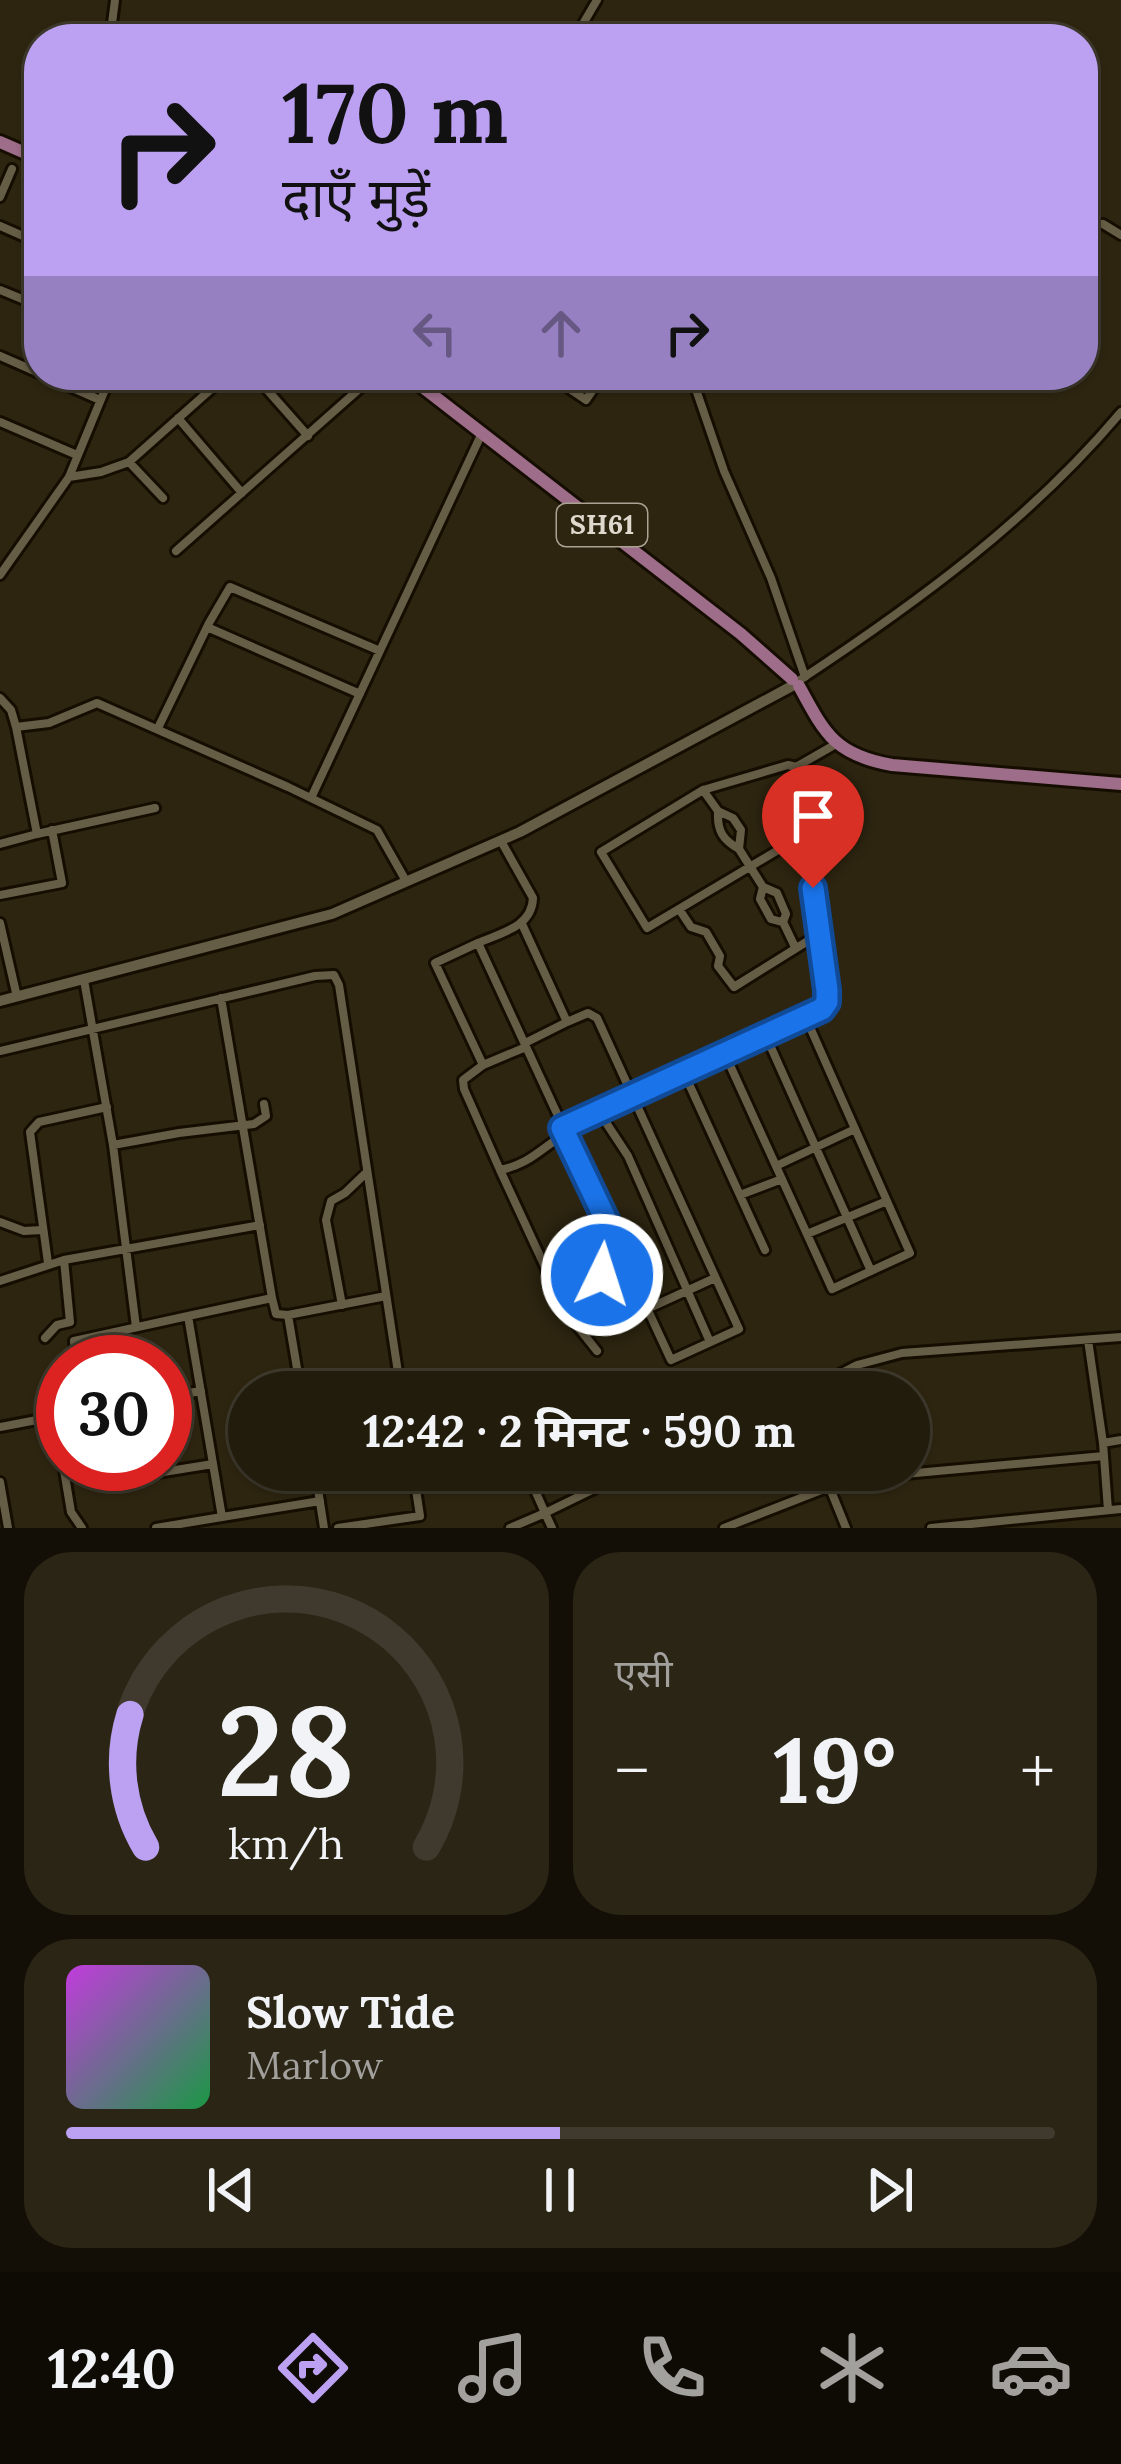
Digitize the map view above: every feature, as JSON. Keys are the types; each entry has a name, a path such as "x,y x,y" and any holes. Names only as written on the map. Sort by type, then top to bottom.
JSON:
{"main road":[{"name":"SH61","path":"427,390 798,682 836,744"},
{"path":"836,744 868,761 892,765 1121,784"}],"street":[{"path":"0,197 12,169"},
{"path":"1103,224 1121,235"},
{"path":"77,390 100,400"},
{"path":"0,575 69,477 104,390"},
{"path":"69,477 129,462 209,390"},
{"path":"267,390 308,436"},
{"path":"176,551 359,390"},
{"path":"696,390 724,471 771,578 798,682"},
{"path":"0,1001 332,914 501,841 798,682 858,642 1030,509 1121,412"},
{"path":"178,418 242,494"},
{"path":"0,422 77,455"},
{"path":"311,798 482,431"},
{"path":"129,462 163,498"},
{"path":"158,728 230,587 380,651"},
{"path":"207,627 360,694"},
{"path":"1,701 11,710 16,727 37,834"},
{"path":"16,727 49,723 98,703 376,830 406,881"},
{"path":"806,833 647,928 601,852 703,790 796,766 836,744"},
{"path":"500,1170 527,1162 564,1131 598,1112 822,1009 827,1002 796,766"},
{"path":"703,790 718,812 733,818 741,830 739,849"},
{"path":"1,842 154,808"},
{"path":"718,812 717,827 751,866 763,887 760,899 771,920 783,922 795,947"},
{"path":"0,896 62,883 52,830"},
{"path":"483,1065 435,963 521,924 532,913 533,898 501,841"},
{"path":"679,909 692,928 706,932 720,956 718,966 734,987 819,934"},
{"path":"0,922 17,997"},
{"path":"521,924 567,1022"},
{"path":"478,943 525,1045 564,1131 671,1360 739,1329 597,1018 588,1012 525,1045 483,1065 465,1076 462,1084 566,1312 598,1351"},
{"path":"0,1051 334,975 398,1371"},
{"path":"85,980 113,1145 136,1328"},
{"path":"221,998 276,1315 386,1296"},
{"path":"724,1052 832,1289 910,1253 805,1016"},
{"path":"765,1034 871,1271"},
{"path":"684,1072 765,1250"},
{"path":"113,1145 254,1124 265,1118 264,1105"},
{"path":"48,1263 30,1132 39,1122 107,1107"},
{"path":"598,1112 628,1156 710,1342"},
{"path":"776,1166 855,1130"},
{"path":"342,1305 327,1210 367,1172"},
{"path":"740,1195 782,1179"},
{"path":"807,1234 887,1201"},
{"path":"0,1222 16,1230 43,1230"},
{"path":"0,1280 48,1263 260,1226"},
{"path":"566,1312 577,1318 588,1307 617,1243"},
{"path":"64,1260 73,1335"},
{"path":"647,1309 715,1277"},
{"path":"103,1335 272,1298"},
{"path":"289,1315 298,1371"},
{"path":"188,1316 222,1517"},
{"path":"48,1335 70,1322"},
{"path":"845,1371 902,1353 1121,1337"},
{"path":"1088,1340 1108,1510"},
{"path":"192,1392 201,1391"},
{"path":"0,1427 36,1420"},
{"path":"1103,1443 1121,1440"},
{"path":"930,1474 1104,1456"},
{"path":"192,1467 213,1464"},
{"path":"0,1482 8,1528"},
{"path":"68,1491 71,1512 82,1528"},
{"path":"318,1491 324,1528"},
{"path":"338,1528 420,1516 416,1491"},
{"path":"535,1491 552,1528"},
{"path":"510,1528 590,1491"},
{"path":"724,1528 811,1491"},
{"path":"831,1491 846,1528"},
{"path":"156,1528 320,1501"},
{"path":"932,1528 1121,1509"}],"route":[{"path":"602,1275 617,1243 562,1128 822,1009 827,990 813,888"}]}
